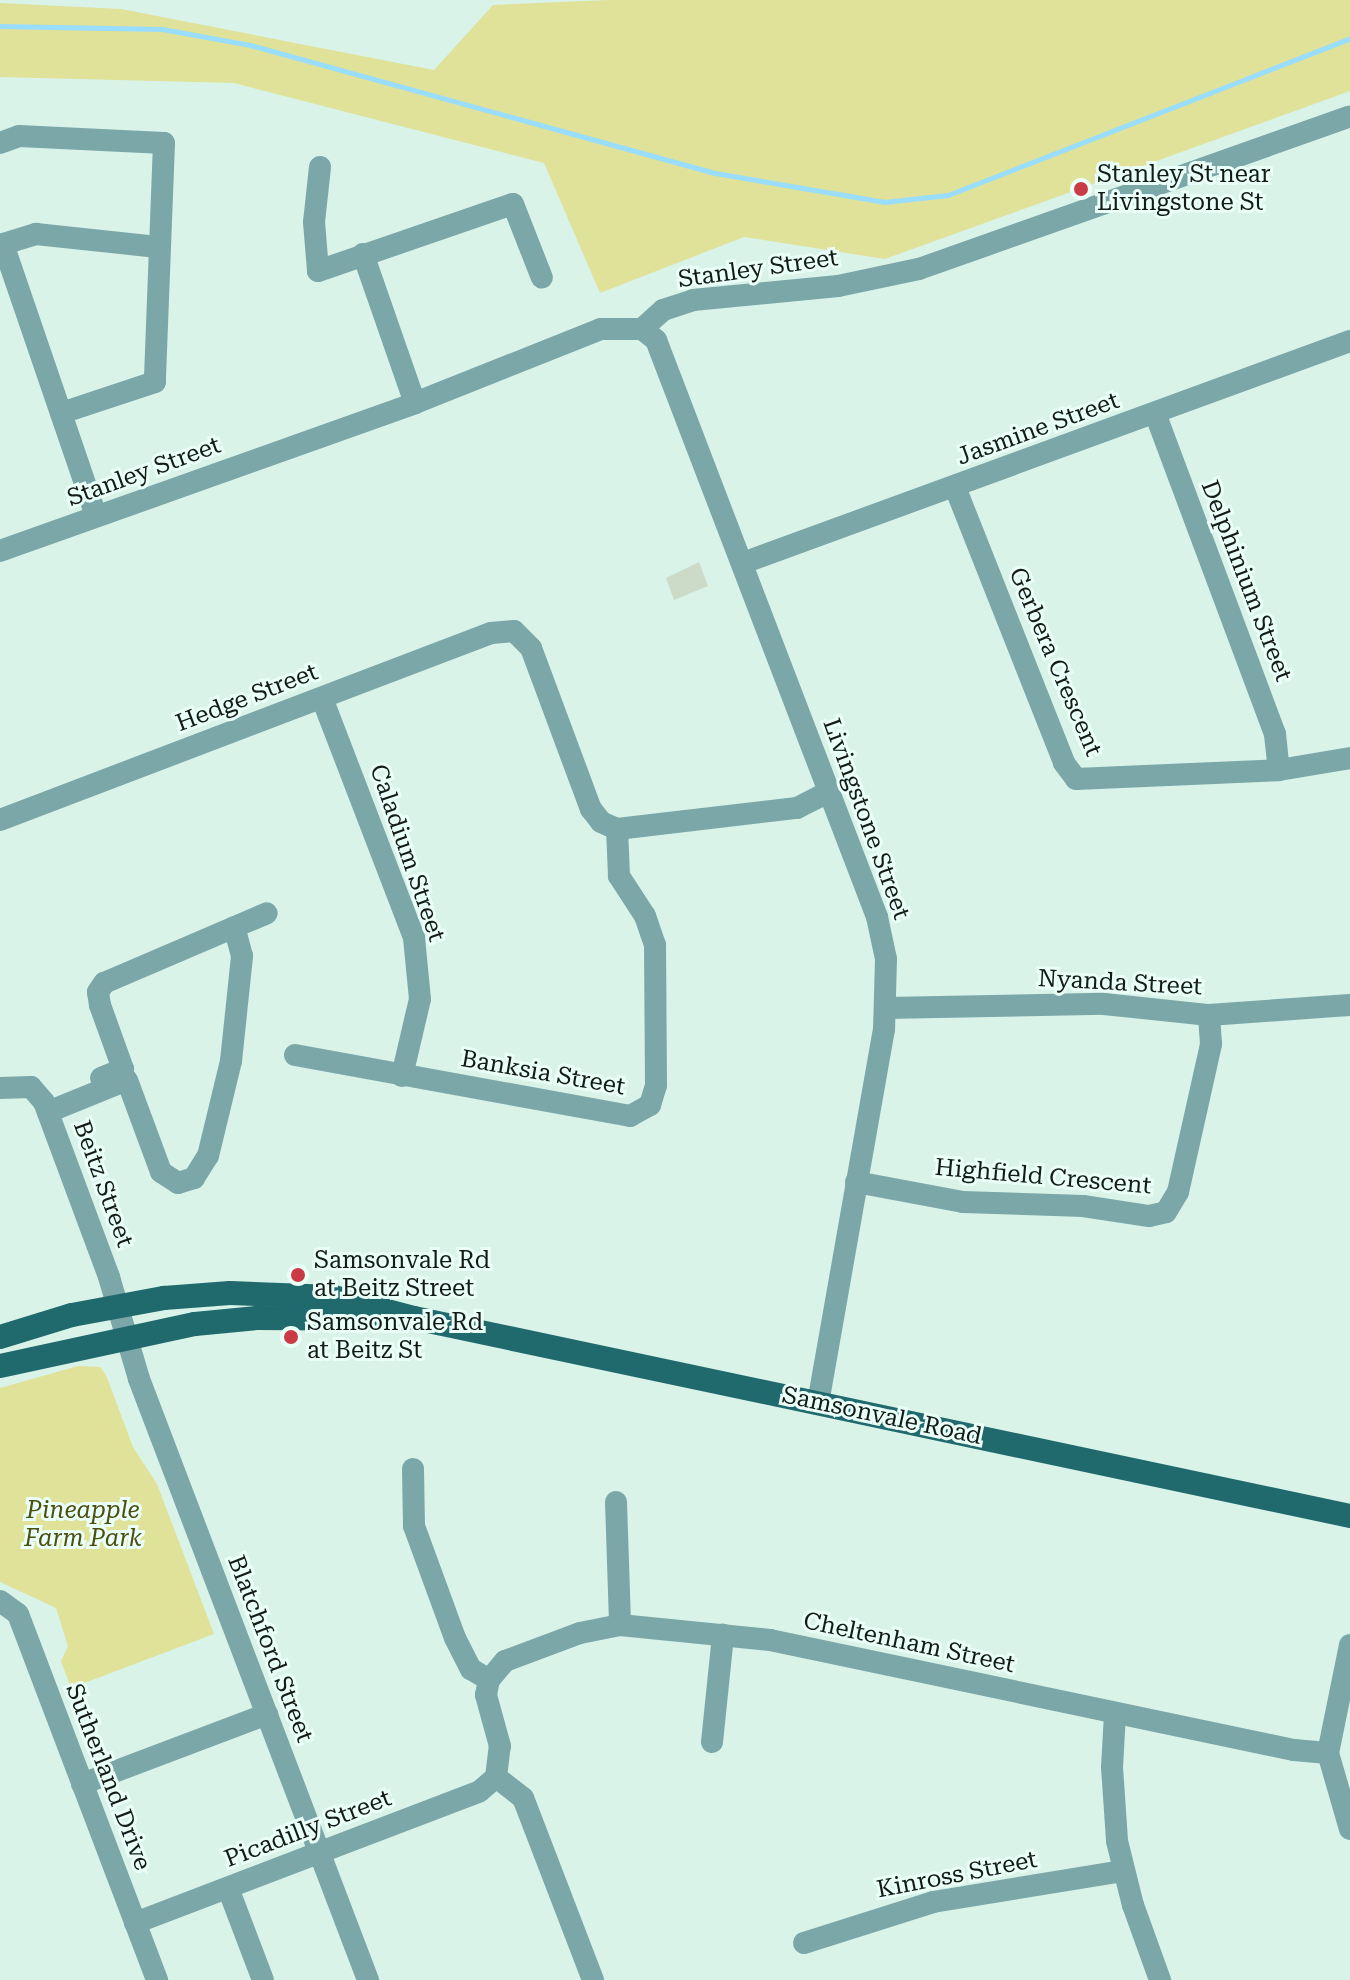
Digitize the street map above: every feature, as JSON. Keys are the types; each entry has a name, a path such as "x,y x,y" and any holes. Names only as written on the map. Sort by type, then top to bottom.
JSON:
{"main road":[{"name":"Samsonvale Road","path":"0,1337 118,1304 198,1294 302,1294 367,1302 414,1318 1350,1516"},
{"name":"Samsonvale Road","path":"0,1366 125,1335 257,1318 414,1318"}],"street":[{"name":"Stanley Street","path":"0,551 415,403 601,329 642,329 663,310 693,300 838,286 919,269 1350,116"},
{"path":"0,143 19,136 164,143 157,247 155,382 61,413"},
{"path":"320,167 314,222 318,271 513,204 542,278"},
{"path":"96,516 2,244 36,234 157,247"},
{"path":"363,254 415,403"},
{"name":"Livingstone Street","path":"642,329 656,340 666,359 877,917 886,959 886,1008 856,1182 845,1268 818,1402"},
{"name":"Jasmine Street","path":"743,563 1350,341"},
{"name":"Delphinium Street","path":"1155,413 1275,734 1279,770"},
{"name":"Gerbera Crescent","path":"955,487 1064,763 1076,779 1279,770 1350,758"},
{"name":"Hedge Street","path":"0,820 491,633 514,631 531,648 591,809 601,822 617,829"},
{"name":"Caladium Street","path":"322,698 414,938 420,999 402,1076"},
{"path":"617,829 797,808 829,792"},
{"name":"Banksia Street","path":"295,1055 630,1116 650,1105 656,1085 655,945 645,916 619,876 617,829"},
{"path":"46,1107 123,1069 100,1005 98,992 104,983 267,913"},
{"path":"46,1107 127,1080 161,1172 178,1183 194,1178 208,1156 231,1061 242,956 234,927"},
{"name":"Nyanda Street","path":"886,1008 1104,1004 1209,1015 1350,1005"},
{"name":"Highfield Crescent","path":"856,1182 963,1202 1083,1206 1149,1216 1166,1212 1178,1192 1208,1059 1209,1015"},
{"name":"Beitz Street","path":"0,1088 31,1087 46,1107 118,1304 125,1335"},
{"name":"Blatchford Street","path":"125,1335 368,1980"},
{"path":"413,1469 419,1540 460,1648 471,1669 489,1680 486,1695 500,1746 496,1777 523,1798 593,1980"},
{"path":"616,1502 620,1625"},
{"name":"Sutherland Drive","path":"0,1601 18,1614 157,1980"},
{"name":"Cheltenham Street","path":"489,1680 505,1661 580,1633 620,1625 723,1635 1115,1714 1328,1753"},
{"path":"712,1742 723,1635"},
{"path":"1350,1645 1328,1753 1350,1829"},
{"path":"82,1784 267,1714"},
{"path":"1115,1714 1112,1767 1123,1871 1160,1980"},
{"name":"Picadilly Street","path":"135,1923 480,1791 496,1777"},
{"name":"Kinross Street","path":"804,1943 933,1902 1123,1871"},
{"path":"228,1888 263,1980"}],"green space":[{"path":"608,0 1350,0 1350,91 885,259 744,237 600,293 544,163 234,83 0,77 0,3 121,9 434,70 493,5"},
{"name":"Pineapple Farm Park","path":"78,1366 100,1367 106,1375 133,1447 157,1484 214,1634 71,1688 61,1661 68,1646 56,1608 0,1582 0,1388"}],"building":[{"path":"699,562 708,586 674,600 666,578"}],"waterway":[{"path":"0,26 162,29 250,45 715,173 884,202 948,195 1350,38"}],"place":[{"name":"Stanley St near Livingstone St","path":"1081,189"},
{"name":"Samsonvale Rd at Beitz Street","path":"298,1275"},
{"name":"Samsonvale Rd at Beitz St","path":"291,1337"}]}
